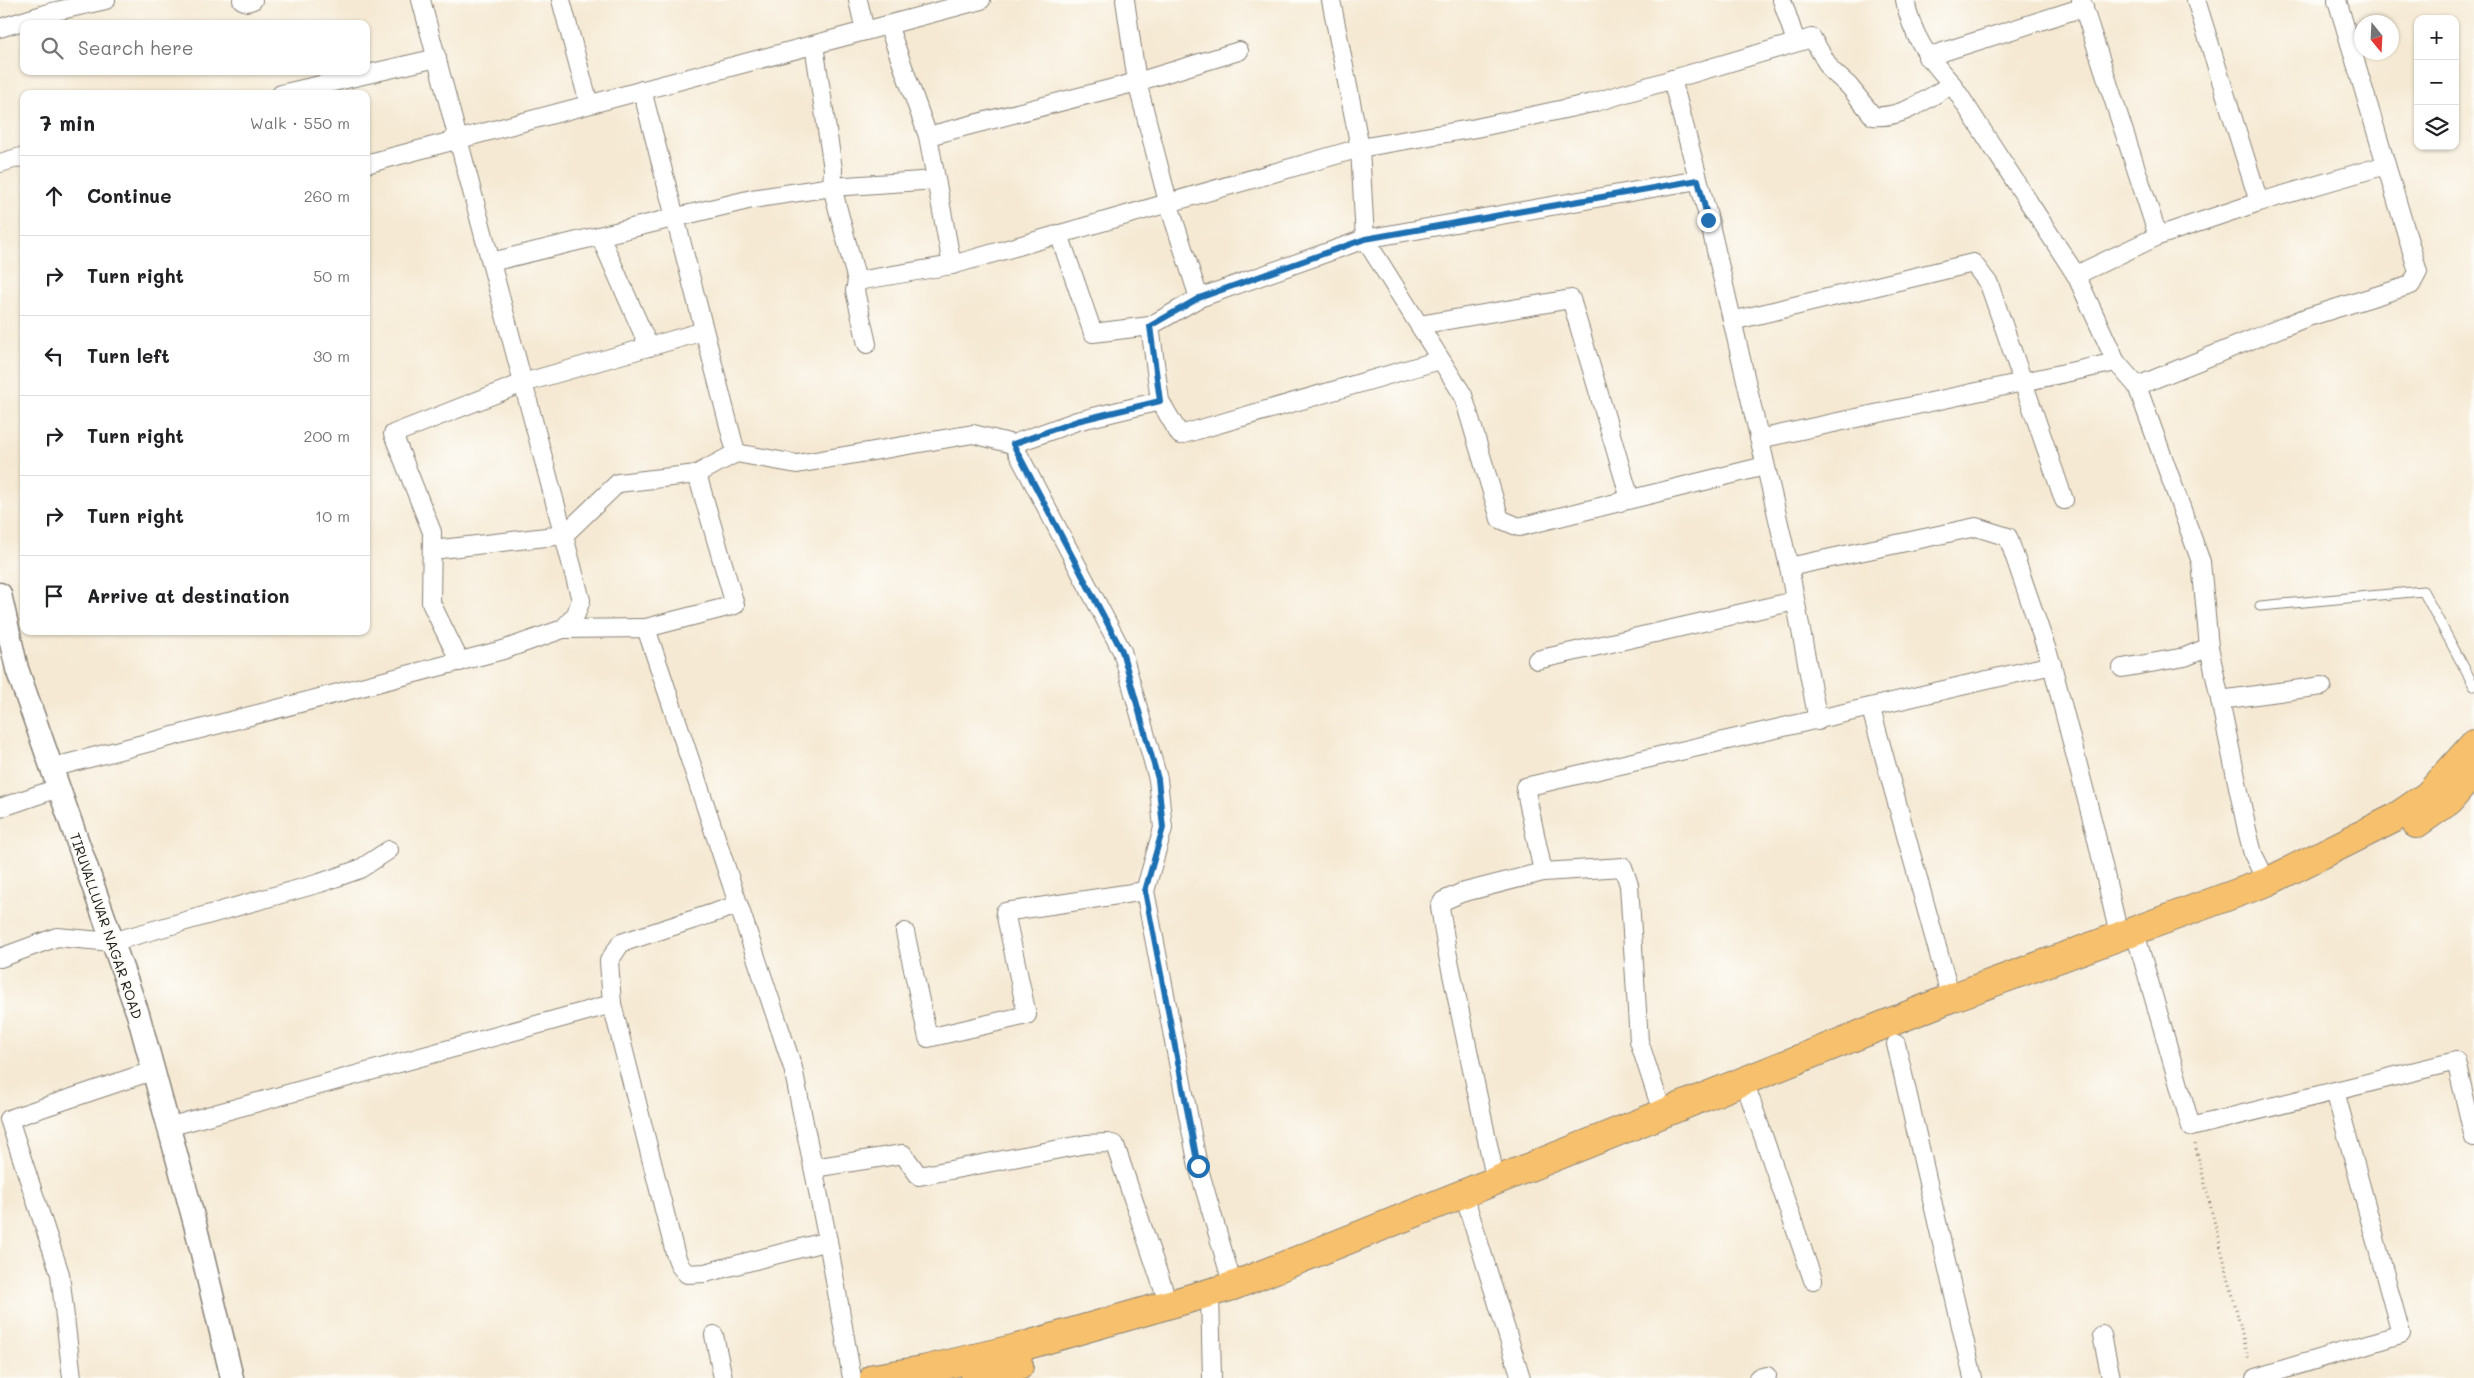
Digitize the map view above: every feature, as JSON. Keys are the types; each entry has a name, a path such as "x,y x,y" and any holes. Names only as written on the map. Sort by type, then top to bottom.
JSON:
{"main road":[{"path":"975,1378 1218,1297 1749,1096 2268,882 2394,820 2428,795 2474,744"},
{"path":"1466,1202 1496,1182 1951,998 2128,939 2274,894 2407,830 2449,801 2474,772"},
{"path":"874,1378 923,1370 1017,1348 1168,1306 1218,1297"}],"street":[{"path":"26,20 106,0"},
{"path":"242,0 247,2 254,0"},
{"path":"421,0 581,600 576,614 564,629"},
{"path":"561,0 589,104"},
{"path":"858,0 865,31"},
{"path":"370,163 981,0"},
{"path":"1124,0 1137,82 1168,202 1199,298"},
{"path":"1331,0 1360,148 1365,239 1463,395 1500,519 1519,527 1766,466"},
{"path":"1782,0 1796,42"},
{"path":"1905,0 1909,20 1927,57 1952,84 2076,275 2116,362 2137,386 2201,562 2210,647 2220,700 2253,854 2268,882"},
{"path":"2196,0 2259,202"},
{"path":"2137,386 2305,318 2411,285 2418,272 2336,0"},
{"path":"1927,57 2083,3 2158,236"},
{"path":"0,28 20,22"},
{"path":"888,25 928,136 952,265"},
{"path":"857,281 952,265 1360,148 1476,128 1592,103 1812,38 1831,70 1849,86 1873,116 1886,118 1903,112 1952,84"},
{"path":"814,45 833,169 832,187 857,281 855,291 867,344"},
{"path":"928,136 1137,82 1239,51"},
{"path":"370,73 437,58"},
{"path":"298,90 363,75"},
{"path":"1672,79 1766,466 1789,568 1818,721"},
{"path":"642,90 736,453"},
{"path":"0,163 20,157"},
{"path":"2076,275 2158,236 2259,202 2386,165"},
{"path":"491,262 752,199 832,187 936,180"},
{"path":"1059,234 1093,333 1150,326 1199,298 1365,239 1698,180"},
{"path":"600,236 649,347"},
{"path":"1732,321 1973,263 1988,284 2064,500"},
{"path":"1419,325 1571,299 1630,499"},
{"path":"1150,326 1160,401 1180,435 1440,360"},
{"path":"460,662 430,603 432,532 393,434 523,383 704,331"},
{"path":"1759,439 2116,362"},
{"path":"432,550 564,535 618,483 697,474 736,453 797,464 973,434 1013,444 1077,421 1160,401"},
{"path":"1013,444 1122,651 1158,779 1163,828 1145,891 1198,1166 1218,1297 1212,1378"},
{"path":"0,808 55,778 503,650 564,629 646,628 735,605 697,474"},
{"path":"1789,568 1976,527 2008,537 2052,665 2095,831 2128,939 2191,1127 2456,1061 2474,1064"},
{"name":"TIRUVALLUVAR NAGAR ROAD","path":"0,594 17,669 138,1014 195,1224 232,1378"},
{"path":"1537,660 1795,602"},
{"path":"646,628 793,1068 828,1241 852,1378"},
{"path":"2122,668 2185,657 2210,647"},
{"path":"1543,872 1525,787 1871,709 2052,665"},
{"path":"2220,700 2322,686"},
{"path":"1871,709 1951,998"},
{"path":"0,958 57,937 112,942 320,883 360,868 390,850"},
{"path":"1496,1182 1447,951 1440,907 1444,901 1461,894 1543,872 1623,867 1629,885 1639,1041 1663,1115"},
{"path":"905,932 928,1038 1027,1016 1005,912 1145,891"},
{"path":"738,905 621,943 609,961 612,1004 675,1253 680,1266 687,1274 705,1273 828,1241"},
{"path":"168,1128 612,1004"},
{"path":"1896,1044 1973,1378"},
{"path":"2456,1061 2474,1138"},
{"path":"72,1378 60,1274 9,1119 152,1071"},
{"path":"2252,1373 2401,1334 2335,1091"},
{"path":"1749,1096 1813,1280"},
{"path":"813,1168 903,1154 919,1176 1086,1144 1108,1142 1115,1146 1125,1171 1168,1306"},
{"path":"1466,1202 1522,1378"},
{"path":"714,1335 723,1378"},
{"path":"2102,1335 2111,1378"}],"lane":[{"path":"2260,606 2423,591 2474,686"}],"path":[{"path":"2191,1127 2252,1373"}],"route":[{"path":"1198,1166 1145,891 1163,828 1158,779 1122,651 1013,444 1077,421 1160,401 1150,326 1199,298 1365,239 1698,180 1708,220"}]}
